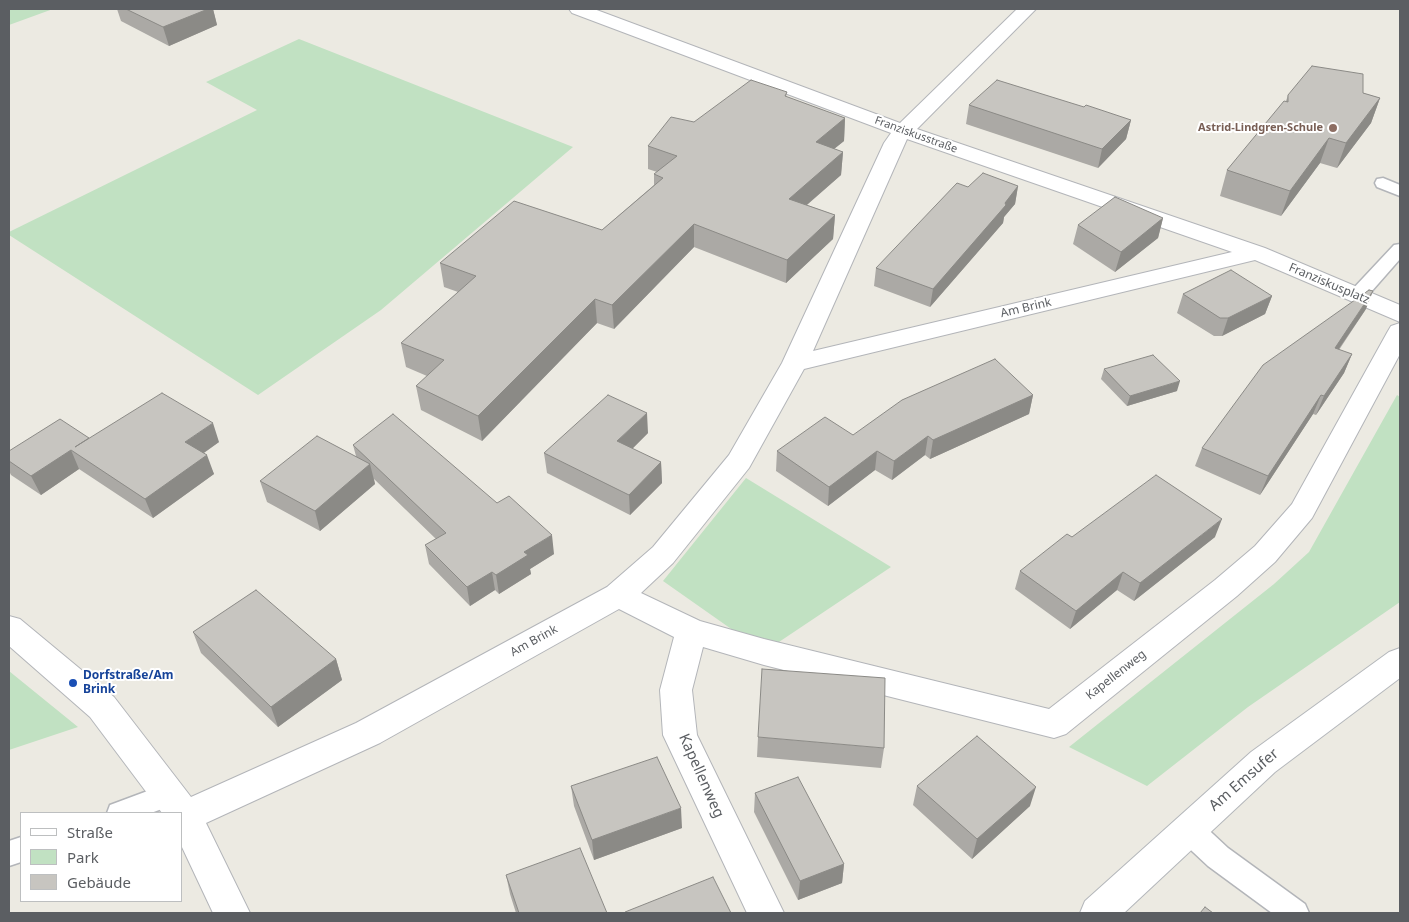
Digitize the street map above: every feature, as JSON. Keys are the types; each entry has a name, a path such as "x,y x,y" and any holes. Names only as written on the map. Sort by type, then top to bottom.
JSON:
{"street":[{"name":"Franziskusstraße","path":"578,9 903,131 1257,253"},
{"name":"Am Brink","path":"177,805 368,732 618,595 663,555 739,461 795,363 894,143 903,131 1027,9"},
{"name":"Am Brink","path":"795,363 1257,253"},
{"name":"Franziskusplatz","path":"1257,253 1400,314"},
{"name":"Kapellenweg","path":"618,595 691,631 764,652 1054,724 1226,588 1265,554 1302,511 1400,331"},
{"path":"9,628 102,707 181,812"},
{"name":"Kapellenweg","path":"691,631 676,690 680,735 766,913"},
{"name":"Am Emsufer","path":"1098,913 1263,762 1400,661"},
{"path":"182,815 232,913"}],"lane":[{"path":"1383,183 1400,191"},
{"path":"1357,296 1400,249"},
{"path":"127,812 177,805"},
{"path":"1188,829 1218,857 1295,913"}],"green space":[{"path":"9,9 53,9 9,25"},
{"path":"299,39 573,147 381,310 258,395 9,235 9,232 257,110 206,82"},
{"path":"1397,395 1400,397 1400,602 1248,707 1147,786 1069,747 1274,584 1309,552"},
{"path":"746,478 891,567 764,652 663,581"},
{"path":"9,671 78,727 9,750"}],"building":[{"path":"126,9 208,9 163,27"},
{"path":"1312,66 1363,74 1363,93 1380,98 1346,143 1329,138 1290,191 1227,170 1284,101 1288,102 1288,95"},
{"path":"751,80 787,92 785,96 845,118 816,142 843,152 789,199 835,215 787,260 694,224 612,305 595,299 478,416 416,386 444,360 401,343 476,276 440,263 514,201 602,230 663,178 654,174 677,156 648,146 671,117 694,122"},
{"path":"997,80 1084,107 1086,105 1131,120 1102,149 969,105"},
{"path":"983,173 1018,186 1005,203 1006,205 933,289 876,268 957,183 968,187"},
{"path":"1115,197 1163,218 1121,252 1078,225"},
{"path":"1231,270 1272,296 1228,318 1220,318 1183,294"},
{"path":"1369,290 1373,291 1335,348 1352,354 1324,396 1321,395 1268,476 1202,448 1263,365"},
{"path":"1153,355 1180,381 1130,396 1104,369"},
{"path":"995,359 1033,395 933,440 928,436 894,461 877,451 829,487 777,451 825,417 853,435 902,400"},
{"path":"162,393 213,423 185,442 207,455 145,499 71,450 31,476 9,461 9,451 60,419 89,438 75,447"},
{"path":"608,395 647,413 617,441 661,462 629,495 544,453"},
{"path":"393,414 497,503 509,496 552,535 524,552 528,555 496,575 492,572 467,587 425,545 446,533 353,445"},
{"path":"317,436 370,464 315,511 260,481"},
{"path":"1156,475 1222,519 1140,583 1123,572 1076,611 1020,571 1067,534 1072,537"},
{"path":"256,590 336,659 271,707 193,632"},
{"path":"762,669 885,678 884,748 758,737"},
{"path":"977,736 1036,787 977,839 917,786"},
{"path":"657,757 681,808 592,840 571,786"},
{"path":"798,777 844,864 800,881 755,793"},
{"path":"580,848 607,913 519,913 506,875"},
{"path":"713,877 731,913 625,913 625,912"},
{"path":"1205,907 1213,913 1200,913"}],"place":[{"name":"Astrid-Lindgren-Schule","path":"1333,128"},
{"name":"Dorfstraße/Am Brink","path":"73,683"}]}
